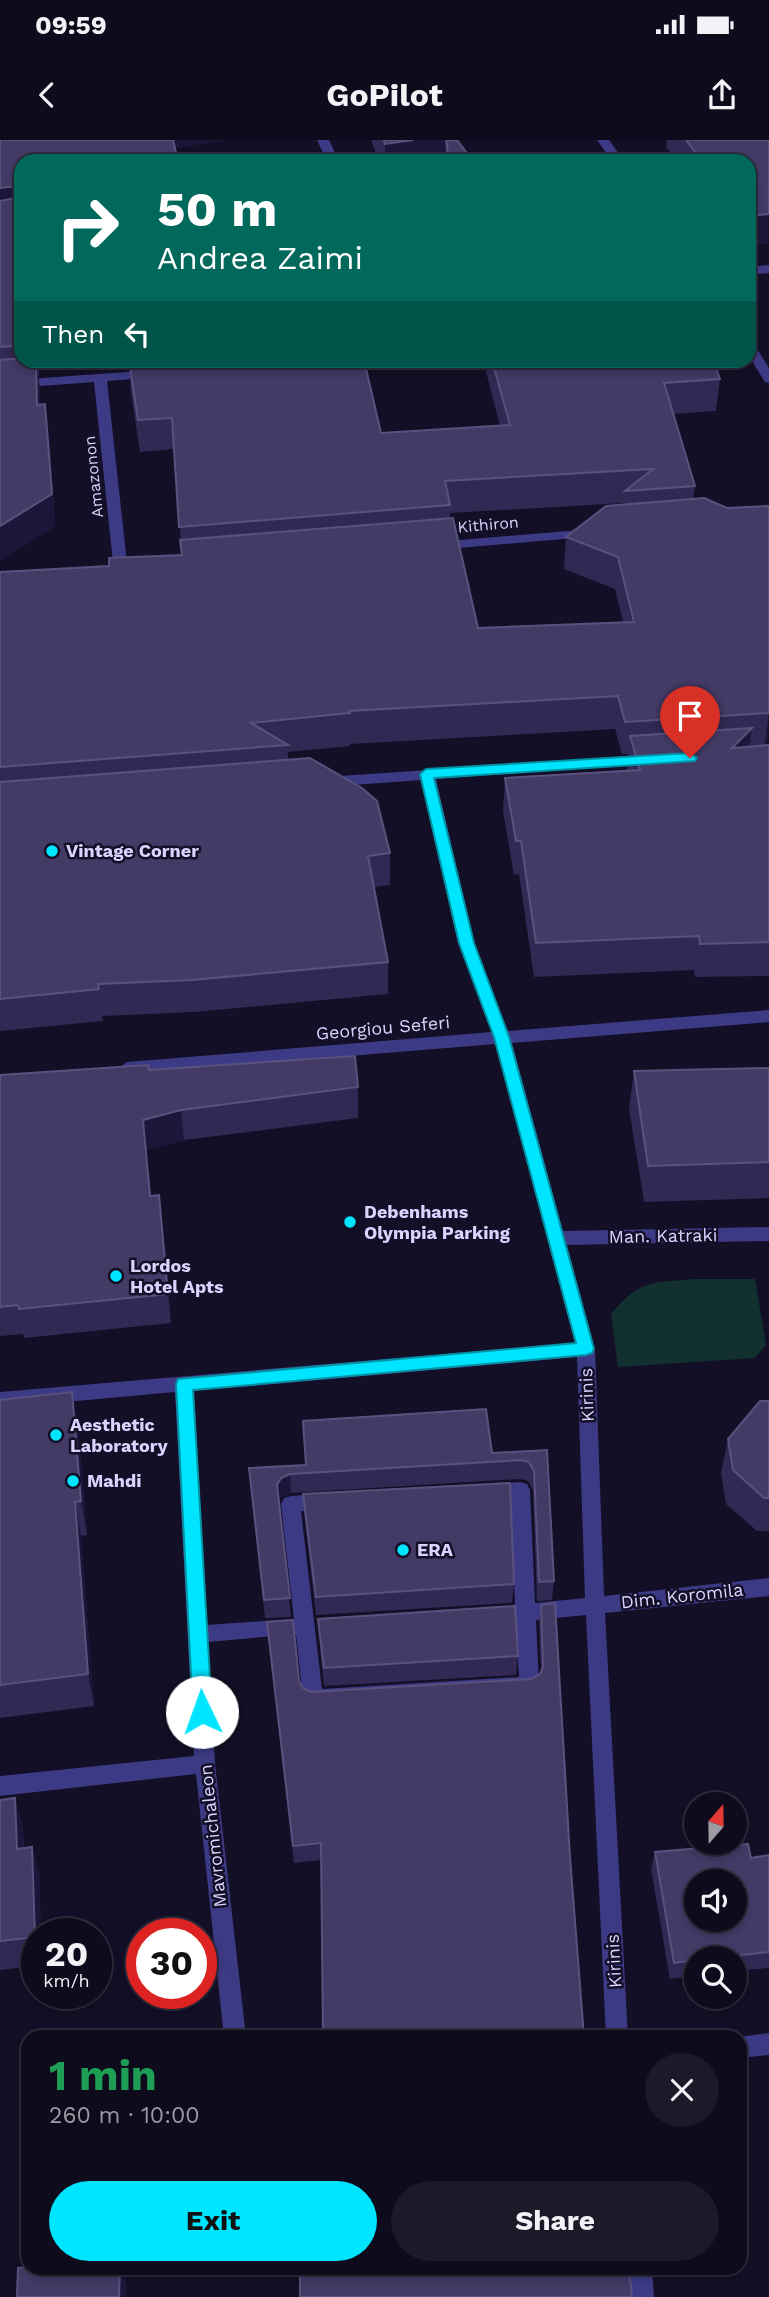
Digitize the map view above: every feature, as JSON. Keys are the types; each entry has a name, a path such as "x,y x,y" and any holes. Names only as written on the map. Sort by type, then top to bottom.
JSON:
{"street":[{"path":"756,357 769,379"},
{"path":"0,385 166,373"},
{"name":"Amazonon","path":"100,379 121,572"},
{"name":"Kithiron","path":"424,547 603,532"},
{"path":"303,783 659,760"},
{"name":"Kirinis","path":"426,774 466,943 502,1037 586,1349 595,1606 617,2030"},
{"name":"Georgiou Seferi","path":"111,1069 769,1016"},
{"name":"Man. Katraki","path":"557,1238 769,1234"},
{"path":"0,1400 586,1349"},
{"name":"Mavromichaleon","path":"184,1384 205,1764 233,2030"},
{"path":"520,1490 527,1613 529,1685 313,1699 312,1626 291,1504 520,1490"},
{"name":"Dim. Koromila","path":"499,1615 769,1587"},
{"path":"198,1634 312,1626"},
{"path":"0,1786 205,1764"},
{"path":"747,2046 769,2044"},
{"path":"640,2275 642,2297"}],"green space":[{"path":"694,1279 755,1279 766,1345 755,1358 618,1367 611,1314 630,1294 648,1285"}],"building":[{"path":"0,140 173,140 176,154 14,154 14,186 0,188"},
{"path":"384,140 413,140 385,144"},
{"path":"446,140 457,140 468,154 448,154"},
{"path":"686,140 769,140 769,214 756,215 756,154 697,154"},
{"path":"14,198 14,346 0,347 0,201"},
{"path":"14,359 14,368 36,368 37,405 45,404 52,494 0,526 0,360"},
{"path":"130,368 366,368 381,433 510,425 494,368 716,368 720,379 664,383 695,486 625,491 653,469 445,481 450,505 179,527 172,418 138,420"},
{"path":"704,498 727,508 769,506 769,713 625,722 618,696 349,711 350,713 251,723 288,745 0,767 0,572 109,566 109,558 182,555 180,540 453,518 478,628 634,622 618,557 566,537 606,506"},
{"path":"752,728 732,748 769,745 769,942 700,944 699,936 536,943 521,841 516,841 505,778 640,770 630,736"},
{"path":"310,758 362,788 377,801 390,853 368,856 388,962 192,980 98,984 99,989 0,999 0,782"},
{"path":"355,1056 358,1087 181,1110 143,1120 150,1196 159,1195 168,1294 19,1309 18,1305 0,1307 0,1075 148,1065 149,1070"},
{"path":"769,1068 769,1162 648,1166 634,1071"},
{"path":"72,1392 81,1501 75,1502 88,1674 0,1685 0,1400"},
{"path":"760,1401 769,1401 769,1498 764,1498 733,1470 728,1439"},
{"path":"486,1409 492,1453 547,1450 554,1581 539,1582 534,1471 529,1462 521,1460 290,1474 281,1478 277,1485 290,1598 264,1600 249,1468 306,1465 303,1421"},
{"path":"510,1483 514,1584 316,1597 303,1494"},
{"path":"555,1603 583,2030 323,2030 321,1843 293,1846 267,1622 293,1620 299,1681 303,1688 311,1692 531,1679 540,1674 543,1667 541,1605"},
{"path":"515,1606 518,1656 324,1668 318,1619"},
{"path":"15,1798 17,1849 32,1847 34,1918 21,1918 21,1939 0,1941 0,1800"},
{"path":"748,1844 751,1858 769,1855 769,1952 747,1954 747,1946 684,1946 684,1962 674,1963 655,1852 684,1850 684,1855 747,1855"},
{"path":"18,2268 21,2268 21,2275 120,2275 119,2297 17,2297"},
{"path":"300,2275 630,2275 632,2297 300,2297"}],"place":[{"name":"Vintage Corner","path":"52,851"},
{"name":"Debenhams Olympia Parking","path":"350,1222"},
{"name":"Lordos Hotel Apts","path":"116,1276"},
{"name":"Aesthetic Laboratory","path":"56,1435"},
{"name":"Mahdi","path":"73,1481"},
{"name":"ERA","path":"403,1550"}],"route":[{"path":"202,1712 184,1384 586,1349 502,1037 466,943 426,774 690,758"}]}
